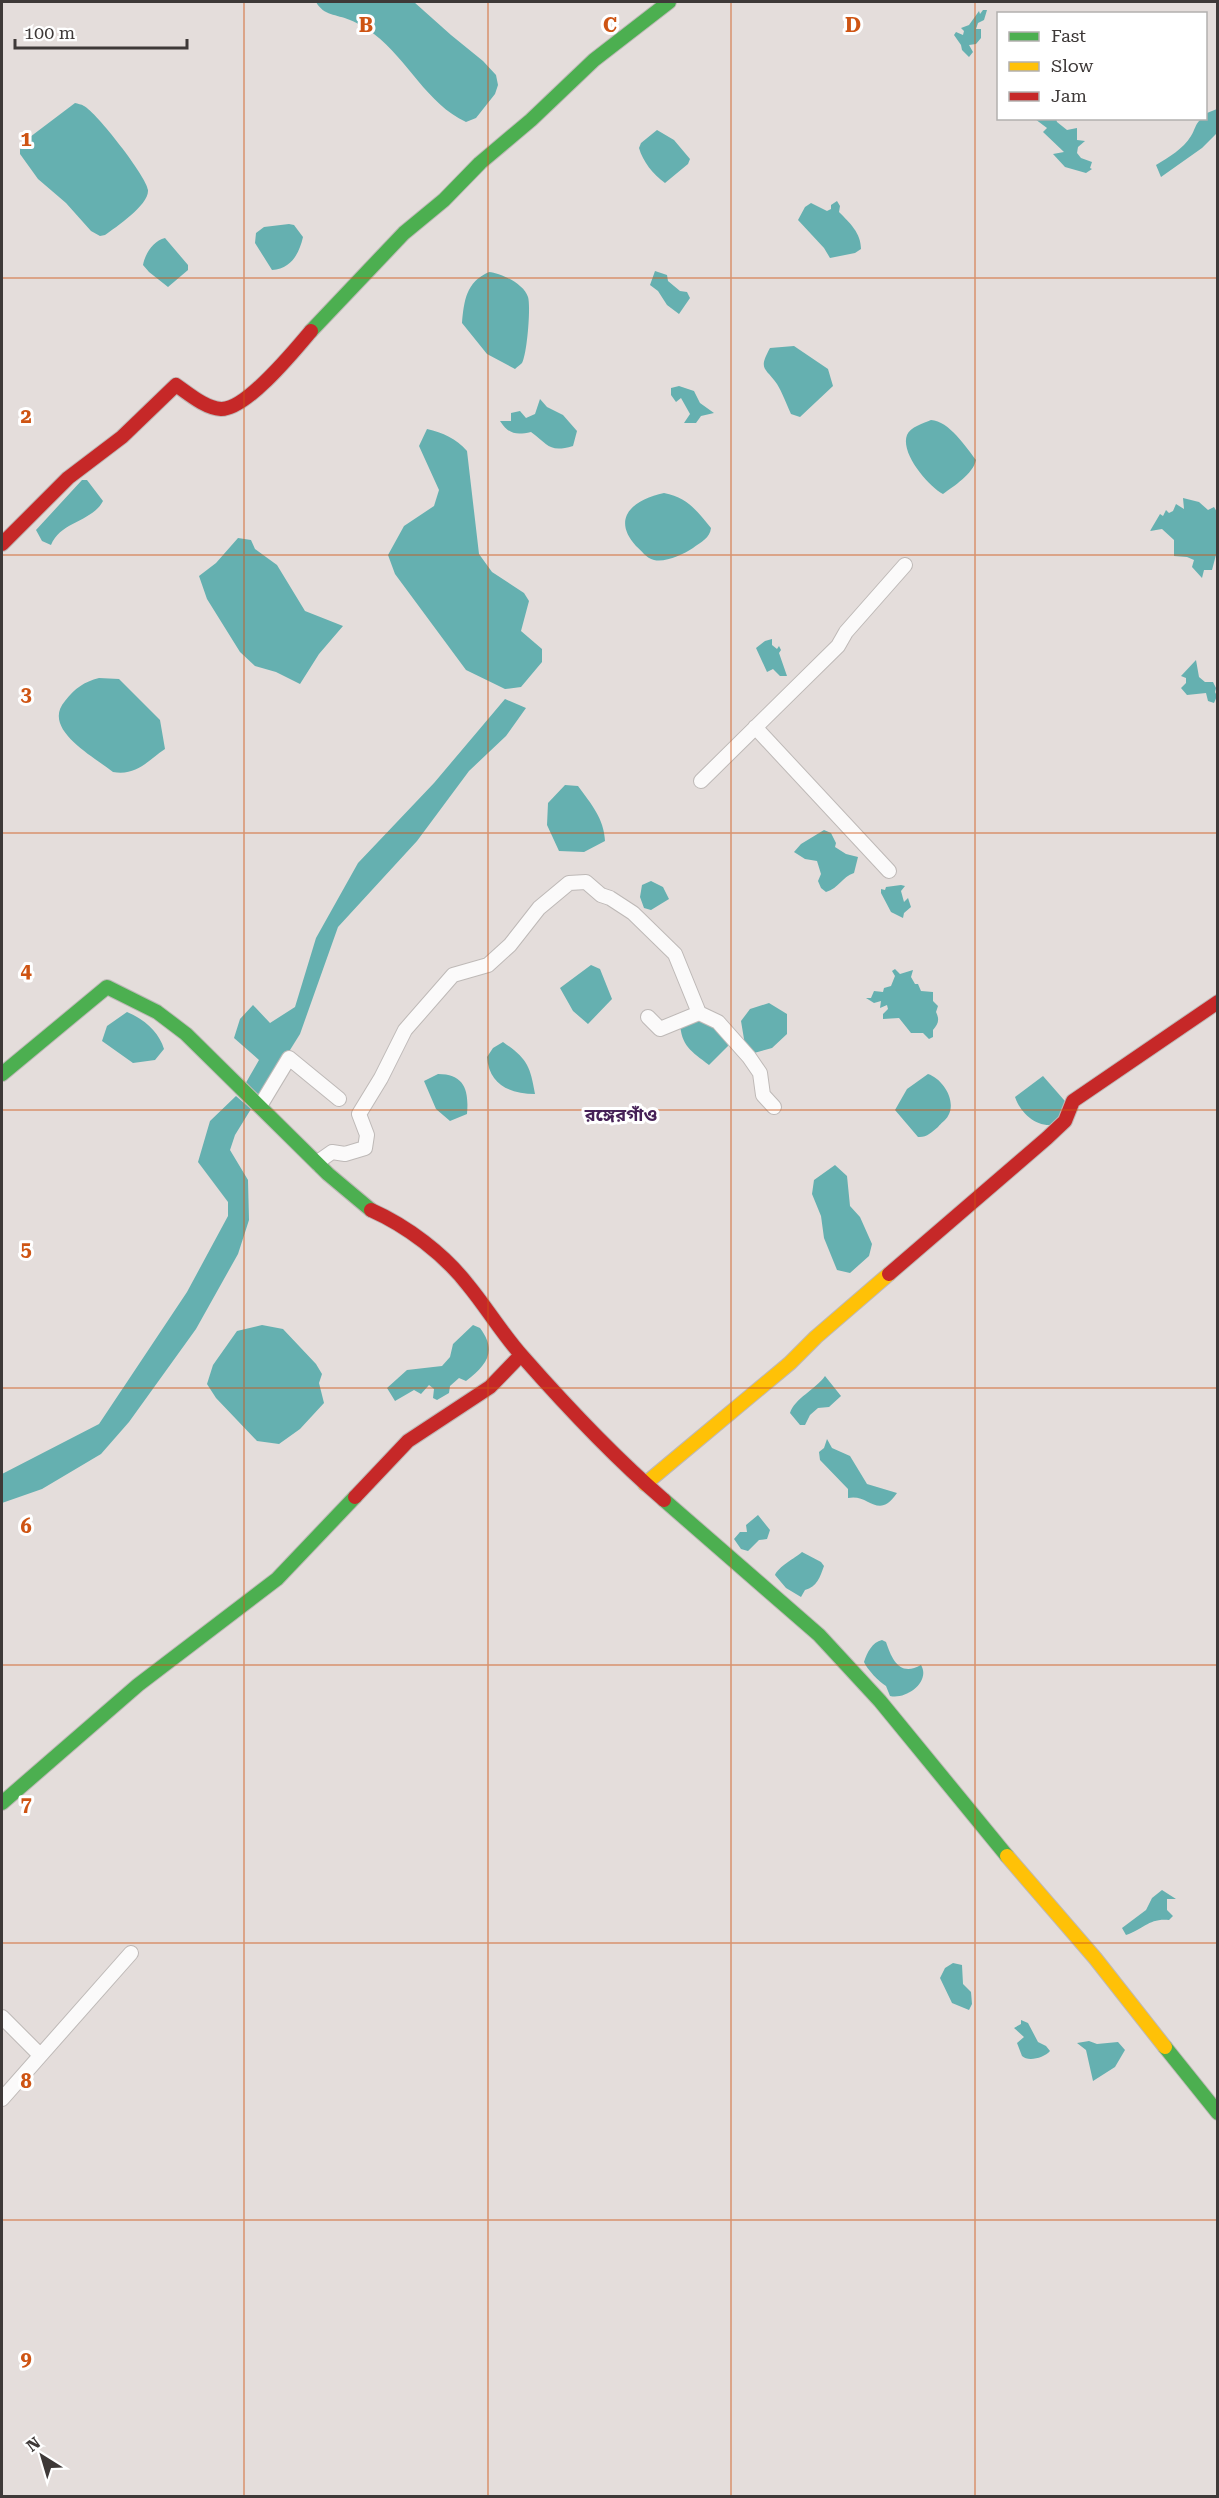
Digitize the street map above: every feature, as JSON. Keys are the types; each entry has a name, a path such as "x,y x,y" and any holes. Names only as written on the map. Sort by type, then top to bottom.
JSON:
{"street":[{"path":"2,544 68,478 122,436 176,385 201,402 219,409 236,404 261,386 296,350 318,322 332,311 404,233 444,200 480,163 531,120 594,60 669,2"},
{"path":"701,781 838,646 846,632 905,566"},
{"path":"755,727 889,871"},
{"path":"319,1165 322,1159 332,1152 345,1154 365,1148 367,1135 359,1114 381,1078 405,1030 453,975 488,964 510,945 539,908 569,883 586,882 601,895 633,913 675,954 699,1013 718,1022 749,1057 760,1073 763,1095 774,1107"},
{"path":"2,1074 107,987 157,1012 186,1034 319,1165 369,1209 389,1218 420,1238 466,1282 522,1355 590,1431 645,1484 819,1635 880,1701 1001,1849 1095,1958 1218,2113"},
{"path":"645,1484 790,1362 816,1336 1047,1138 1065,1121 1073,1101 1218,1002"},
{"path":"648,1017 660,1029 699,1013"},
{"path":"260,1106 289,1058 339,1099"},
{"path":"2,1803 138,1685 277,1579 408,1441 490,1387 522,1355"},
{"path":"2,2099 39,2054 130,1953"},
{"path":"2,2017 39,2054"}],"water":[{"path":"316,2 414,2 483,61 496,75 498,85 495,94 476,118 466,122 440,104 374,34 353,21 323,10"},
{"path":"983,10 987,10 984,20 978,23 976,29 981,29 981,38 976,44 969,45 973,52 969,57 962,50 954,35 956,32 963,35 964,31 961,28 969,25 979,11 980,14"},
{"path":"75,103 83,105 109,132 139,172 148,190 147,196 138,209 105,235 100,236 91,231 66,203 38,179 20,154 20,149 30,137"},
{"path":"1217,109 1217,133 1202,148 1161,177 1156,165 1188,141 1199,121 1207,120 1207,113"},
{"path":"1036,120 1056,120 1067,130 1077,128 1077,140 1085,141 1078,147 1077,153 1081,158 1092,162 1090,168 1092,169 1086,173 1065,167 1053,154 1064,152 1043,132 1047,128"},
{"path":"657,130 674,140 690,159 688,164 665,183 649,167 639,148 641,143"},
{"path":"837,201 840,206 839,212 857,233 861,249 855,253 830,258 824,248 798,220 805,207 811,203 827,211"},
{"path":"294,225 303,237 299,249 289,264 272,270 255,243 256,233 264,227"},
{"path":"165,238 188,265 188,270 168,287 143,265 150,248"},
{"path":"655,271 667,275 668,281 680,291 687,292 690,298 679,314 667,305 658,291 650,285"},
{"path":"489,272 512,280 526,292 528,297 529,320 524,358 515,369 487,354 462,323 465,300 471,287 481,276"},
{"path":"794,346 828,369 833,386 800,417 791,414 779,387 764,368 764,361 770,348"},
{"path":"679,386 694,391 700,403 714,413 701,416 696,423 684,423 690,414 681,398 676,402 671,395 671,388"},
{"path":"540,399 547,407 563,415 577,431 573,446 554,448 531,432 517,434 503,426 500,421 511,421 511,413 520,411 526,418 535,414"},
{"path":"931,420 938,421 951,430 976,460 967,475 943,494 923,477 911,459 906,442 911,430"},
{"path":"427,429 449,437 467,451 479,554 492,572 524,593 529,601 521,631 542,649 542,662 521,687 505,689 466,670 395,574 388,555 404,526 434,506 439,490 419,446"},
{"path":"82,480 87,480 103,501 92,513 62,531 51,545 42,541 36,530"},
{"path":"664,493 679,498 696,510 711,528 702,542 685,553 658,561 649,558 636,546 625,526 629,511 636,505"},
{"path":"1183,498 1199,502 1208,510 1214,507 1217,512 1217,551 1212,570 1204,570 1202,578 1192,567 1194,560 1174,556 1174,540 1162,529 1150,531 1160,514 1163,516 1166,510 1169,513 1173,511 1176,504 1184,509"},
{"path":"238,538 251,540 255,549 277,565 305,611 343,626 319,654 300,684 276,672 255,666 240,652 207,599 199,576 216,563"},
{"path":"772,639 772,645 777,649 779,646 781,650 779,653 787,676 780,676 773,669 767,672 756,648"},
{"path":"1196,660 1199,677 1205,682 1213,682 1216,688 1217,696 1214,703 1208,701 1206,693 1187,695 1181,688 1186,683 1186,678 1181,676"},
{"path":"99,678 119,679 160,720 165,749 135,770 113,772 72,741 64,732 60,722 59,711 69,696 80,686"},
{"path":"505,699 526,708 506,736 469,771 417,841 338,927 300,1034 260,1098 244,1086 259,1060 234,1038 240,1019 253,1005 270,1023 295,1007 316,938 358,863 434,783"},
{"path":"565,785 578,786 602,825 605,841 584,852 559,851 547,825 548,803"},
{"path":"824,830 831,833 836,843 835,847 846,854 858,857 854,873 826,892 818,881 821,874 817,861 805,859 794,852 801,844"},
{"path":"651,881 663,887 669,899 651,910 644,908 640,897 642,885"},
{"path":"905,886 901,891 904,902 908,898 911,907 904,913 903,918 891,912 881,893 881,889 885,890 886,887"},
{"path":"591,965 600,969 612,999 588,1024 573,1011 560,988"},
{"path":"895,969 900,974 913,970 911,977 921,991 933,992 933,1001 938,1006 936,1012 938,1020 933,1030 933,1037 929,1039 923,1033 911,1033 899,1018 883,1019 883,1014 888,1009 887,1005 880,1008 881,1001 874,1003 866,998 871,998 874,991 883,992 884,988 891,986 895,976 892,971"},
{"path":"769,1003 787,1014 787,1034 772,1048 754,1053 745,1045 741,1021 750,1009"},
{"path":"127,1012 145,1022 162,1043 164,1049 155,1060 133,1063 102,1041 107,1026"},
{"path":"699,1013 725,1030 728,1046 709,1065 688,1047 682,1037 680,1022"},
{"path":"503,1042 526,1063 535,1094 517,1092 496,1081 487,1057 493,1048"},
{"path":"438,1074 454,1077 463,1085 467,1098 467,1114 450,1121 436,1109 424,1081"},
{"path":"928,1074 939,1081 947,1091 951,1104 946,1119 926,1136 918,1137 895,1110 907,1089"},
{"path":"1043,1076 1071,1108 1051,1125 1034,1121 1020,1108 1015,1097"},
{"path":"236,1096 251,1109 235,1135 230,1150 248,1180 249,1220 238,1254 196,1329 129,1422 101,1454 42,1489 2,1503 2,1474 99,1424 187,1292 228,1216 228,1202 198,1162 210,1121"},
{"path":"835,1165 847,1176 850,1206 860,1217 872,1244 869,1256 850,1273 837,1270 824,1238 821,1216 812,1194 814,1180"},
{"path":"262,1325 283,1329 316,1364 322,1374 319,1383 324,1403 300,1429 279,1444 257,1441 216,1398 207,1384 213,1365 237,1331"},
{"path":"473,1325 480,1328 489,1351 484,1364 479,1369 466,1381 459,1378 450,1386 449,1393 437,1400 433,1398 434,1389 429,1385 421,1394 414,1390 395,1401 387,1388 407,1370 442,1366 450,1357 453,1344"},
{"path":"825,1376 841,1396 829,1407 818,1408 810,1415 805,1425 800,1425 790,1413 792,1408"},
{"path":"827,1439 832,1448 850,1456 867,1484 897,1493 890,1501 879,1506 855,1497 848,1498 848,1489 820,1460 819,1452 824,1448"},
{"path":"758,1515 770,1530 767,1539 759,1540 748,1551 741,1549 734,1539 740,1532 747,1532 746,1525"},
{"path":"802,1552 824,1566 818,1581 805,1590 801,1597 786,1588 775,1575"},
{"path":"882,1640 886,1642 894,1660 902,1668 908,1669 921,1665 923,1678 920,1683 903,1695 890,1696 886,1686 873,1675 864,1662 873,1645"},
{"path":"1162,1890 1176,1899 1167,1899 1167,1910 1173,1916 1169,1920 1151,1922 1126,1935 1122,1928 1146,1910 1152,1898"},
{"path":"953,1963 962,1965 963,1984 971,1992 972,2004 969,2010 952,2003 940,1978 945,1968"},
{"path":"1021,2020 1028,2023 1038,2042 1050,2051 1032,2059 1022,2056 1017,2043 1024,2037 1014,2028 1021,2024"},
{"path":"1089,2041 1097,2044 1118,2042 1125,2050 1115,2067 1093,2081 1086,2050 1077,2043"}],"traffic: fast":[{"path":"311,331 404,233 444,200 480,163 531,120 594,60 669,2"},
{"path":"2,1074 107,987 157,1012 186,1034 328,1174 371,1210"},
{"path":"2,1803 138,1685 277,1579 355,1497"},
{"path":"664,1500 819,1635 880,1701 1007,1856"},
{"path":"1165,2047 1218,2113"}],"traffic: slow":[{"path":"645,1484 790,1363 816,1337 889,1274"},
{"path":"1007,1856 1095,1958 1165,2047"}],"traffic: jam":[{"path":"2,544 68,478 122,437 176,385 209,406 221,409 231,407 269,378 311,331"},
{"path":"889,1274 1047,1138 1065,1121 1073,1101 1218,1002"},
{"path":"371,1210 398,1224 448,1262 516,1349 556,1394 609,1449 664,1500"},
{"path":"355,1497 408,1441 490,1387 521,1355"}],"district":[{"name":"রঙ্গেরগাঁও","path":"621,1114"}]}
